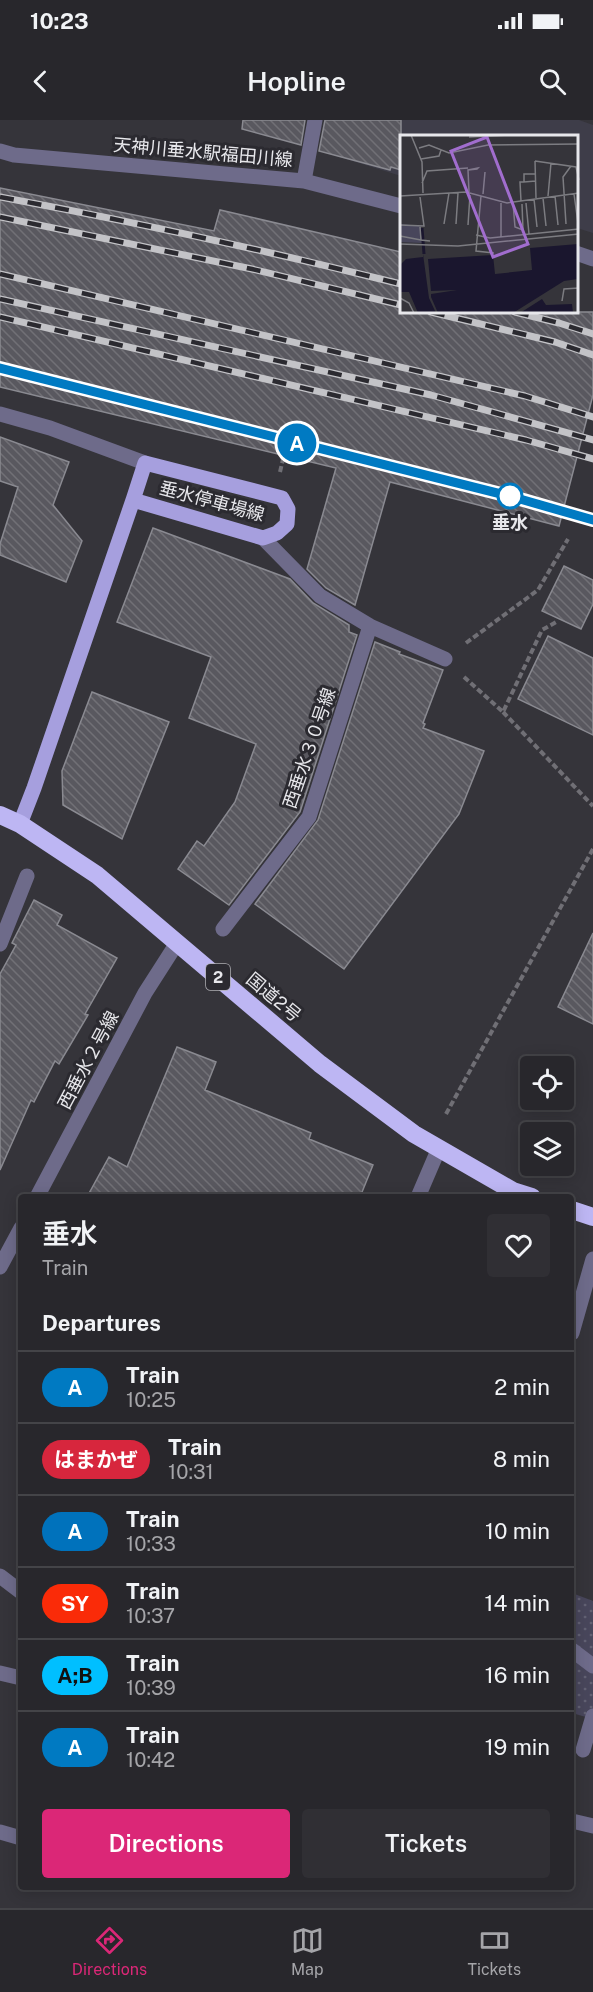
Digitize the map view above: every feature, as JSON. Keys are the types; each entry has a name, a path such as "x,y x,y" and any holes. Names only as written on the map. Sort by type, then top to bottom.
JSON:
{"highway":[{"name":"国道2号","path":"0,815 20,824 97,875 320,1064 414,1134 513,1191 522,1194"},
{"path":"574,1211 593,1217"}],"main road":[{"name":"垂水停車場線","path":"20,824 34,788 132,500 145,463 282,498 288,509 287,524 277,533 263,538 132,500"}],"street":[{"path":"304,181 315,120"},
{"name":"天神川垂水駅福田川線","path":"0,151 14,155 304,181 400,206"},
{"path":"578,254 593,259"},
{"path":"0,414 50,428 145,463"},
{"path":"263,538 320,596 370,626 445,659"},
{"path":"320,596 360,606"},
{"name":"西垂水３０号線","path":"223,929 309,817 370,626"},
{"path":"0,944 27,876"},
{"name":"西垂水２号線","path":"39,1194 145,993 177,943"},
{"path":"419,1194 439,1148"},
{"path":"0,1267 18,1234"},
{"path":"574,1326 593,1260"},
{"path":"0,1576 18,1590"},
{"path":"574,1652 593,1666"},
{"path":"0,1673 18,1677"},
{"path":"583,1750 593,1716"},
{"path":"574,1821 593,1826"},
{"path":"0,1832 18,1837"}],"path":[{"path":"567,540 538,590 445,659 503,711 593,806"},
{"path":"503,711 542,630 558,621"},
{"path":"446,1114 593,849"}],"shaded area":[{"path":"335,120 579,120 593,125 593,233 578,228 578,135 400,135 400,176 330,154"},
{"path":"574,1594 593,1601 593,1719 574,1714"}],"building":[{"path":"243,120 305,120 301,145 242,129"},
{"path":"325,120 401,120 400,170 391,167 390,170 319,151"},
{"path":"0,188 214,231 220,210 400,252 400,314 578,314 578,312 593,312 593,395 559,526 390,482 355,605 326,588 307,569 336,468 0,387"},
{"path":"0,437 69,462 53,505 82,541 66,582 0,555 0,544 18,487 0,481"},
{"path":"153,528 290,579 313,603 349,625 349,632 357,635 300,812 229,905 178,869 197,841 204,846 235,802 256,744 189,718 211,657 117,622"},
{"path":"564,566 593,580 593,604 581,629 542,611"},
{"path":"548,636 593,658 593,735 518,699"},
{"path":"375,642 400,652 399,654 443,670 423,728 484,751 459,814 344,969 255,904 318,820"},
{"path":"92,692 169,722 122,839 63,805 62,771"},
{"path":"34,900 62,915 57,925 117,958 85,1014 88,1015 59,1064 55,1061 34,1102 31,1100 0,1170 0,974 16,945 12,943"},
{"path":"593,933 593,1024 558,1007"},
{"path":"177,1047 216,1062 205,1090 311,1133 309,1139 373,1165 361,1194 89,1194 109,1157 127,1167"}],"railway":[{"path":"0,197 101,216 400,284"},
{"path":"0,217 252,269 400,305"},
{"path":"0,274 525,396 593,417"},
{"path":"0,299 431,395 593,440"},
{"path":"439,314 555,342 593,355"},
{"path":"523,314 593,334"},
{"path":"0,317 526,440 593,459"},
{"path":"0,368 513,497 593,520"}],"train":[{"name":"A","path":"0,368 513,497 593,520"}],"place":[{"name":"垂水","path":"510,496"}]}
